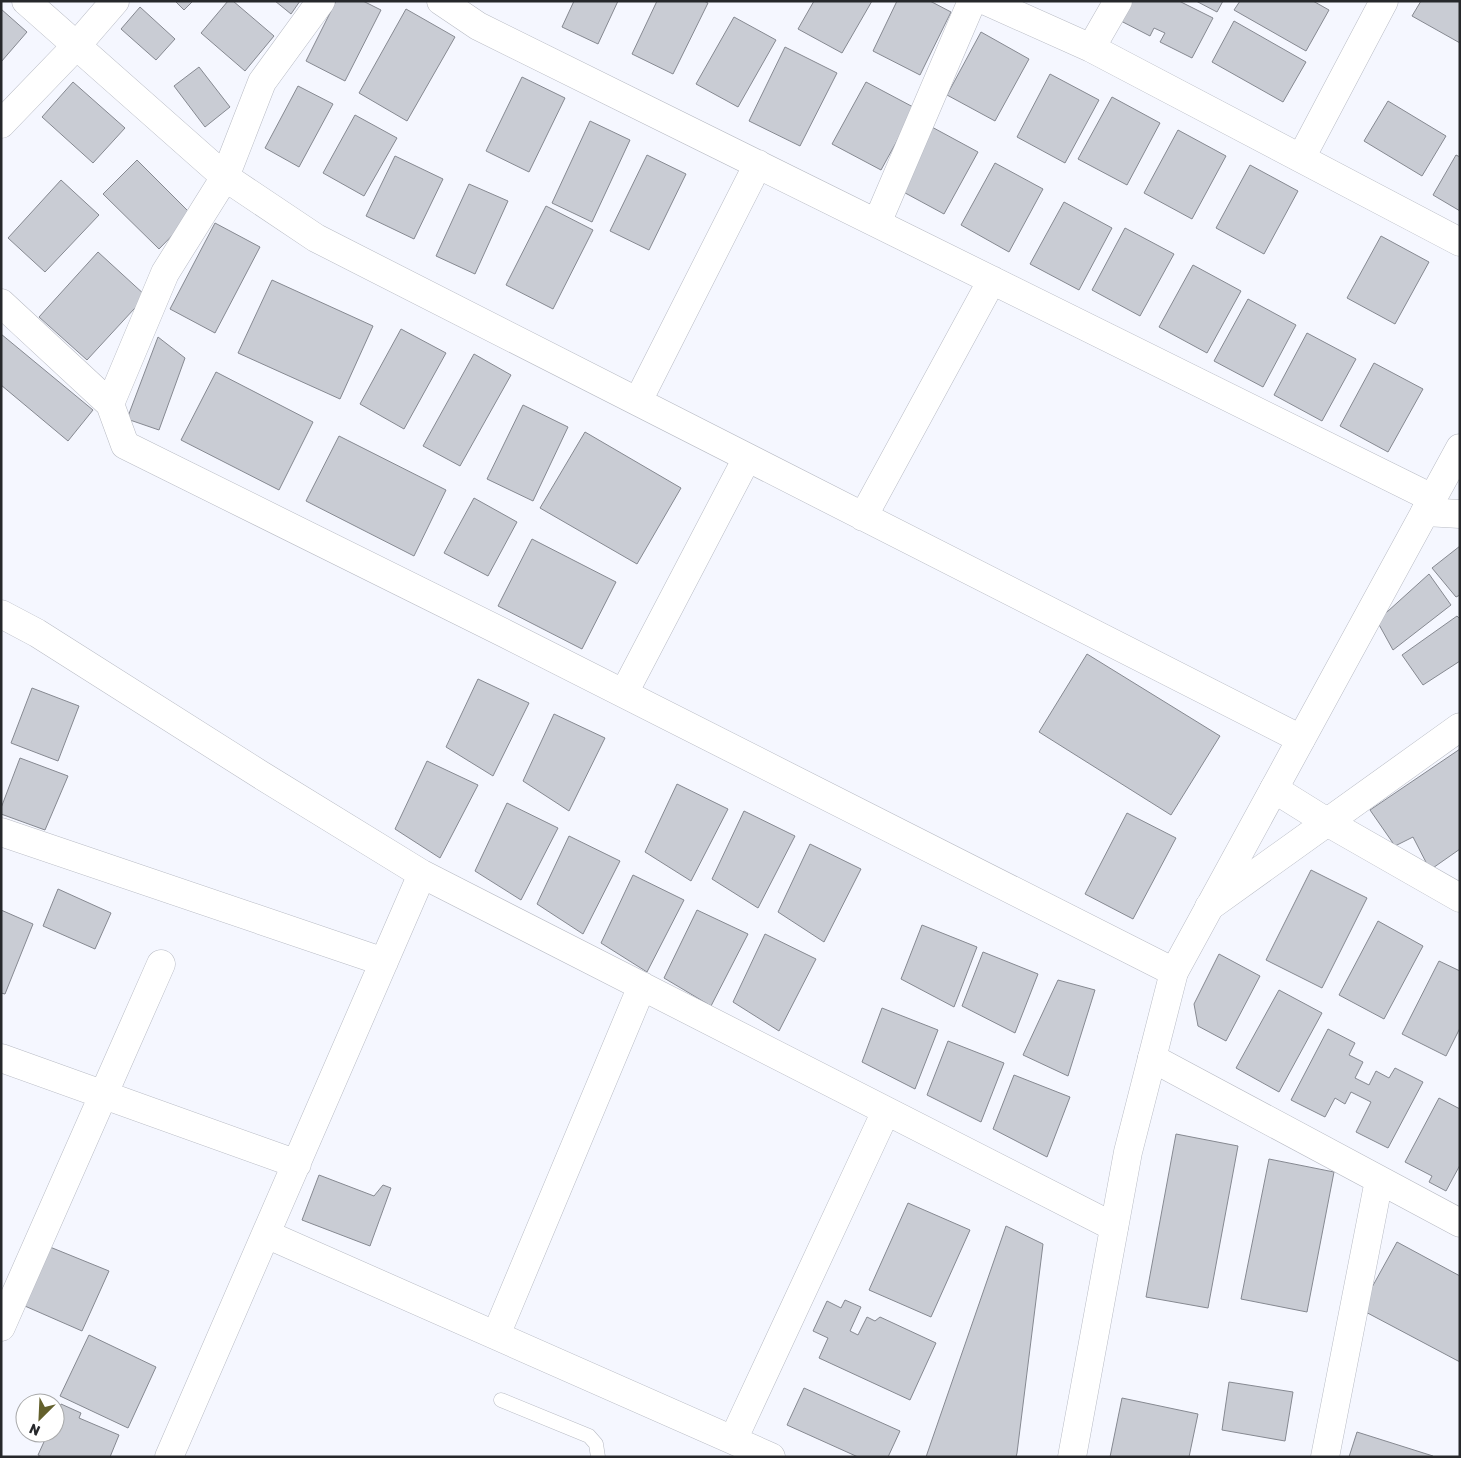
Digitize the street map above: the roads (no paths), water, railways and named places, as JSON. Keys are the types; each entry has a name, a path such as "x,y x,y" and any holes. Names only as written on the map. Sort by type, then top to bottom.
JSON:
{"street":[{"path":"26,1 225,177 316,238 1301,739"},
{"path":"1,124 77,45 114,1"},
{"path":"110,404 165,274 225,177 262,82 321,1"},
{"path":"441,1 478,26 992,280 1429,505 1460,514"},
{"path":"877,223 972,1"},
{"path":"986,1 1091,48 1460,242"},
{"path":"1091,48 1118,1"},
{"path":"1301,158 1384,1"},
{"path":"638,401 758,164"},
{"path":"863,516 992,280"},
{"path":"1,303 110,404 125,445 624,693 1174,972"},
{"path":"1072,1457 1128,1152 1174,972 1460,448"},
{"path":"624,693 747,458"},
{"path":"1,614 36,633 422,874 1114,1227"},
{"path":"1209,907 1460,727"},
{"path":"1274,789 1327,822 1459,898"},
{"path":"1,832 384,962"},
{"path":"169,1457 422,874"},
{"path":"1,1327 162,964"},
{"path":"496,1335 642,986"},
{"path":"1,1058 297,1164"},
{"path":"1152,1058 1460,1223"},
{"path":"733,1440 886,1111"},
{"path":"1325,1457 1379,1180"},
{"path":"266,1234 771,1457"}],"lane":[{"path":"501,1400 589,1436 596,1444 598,1457"}]}
